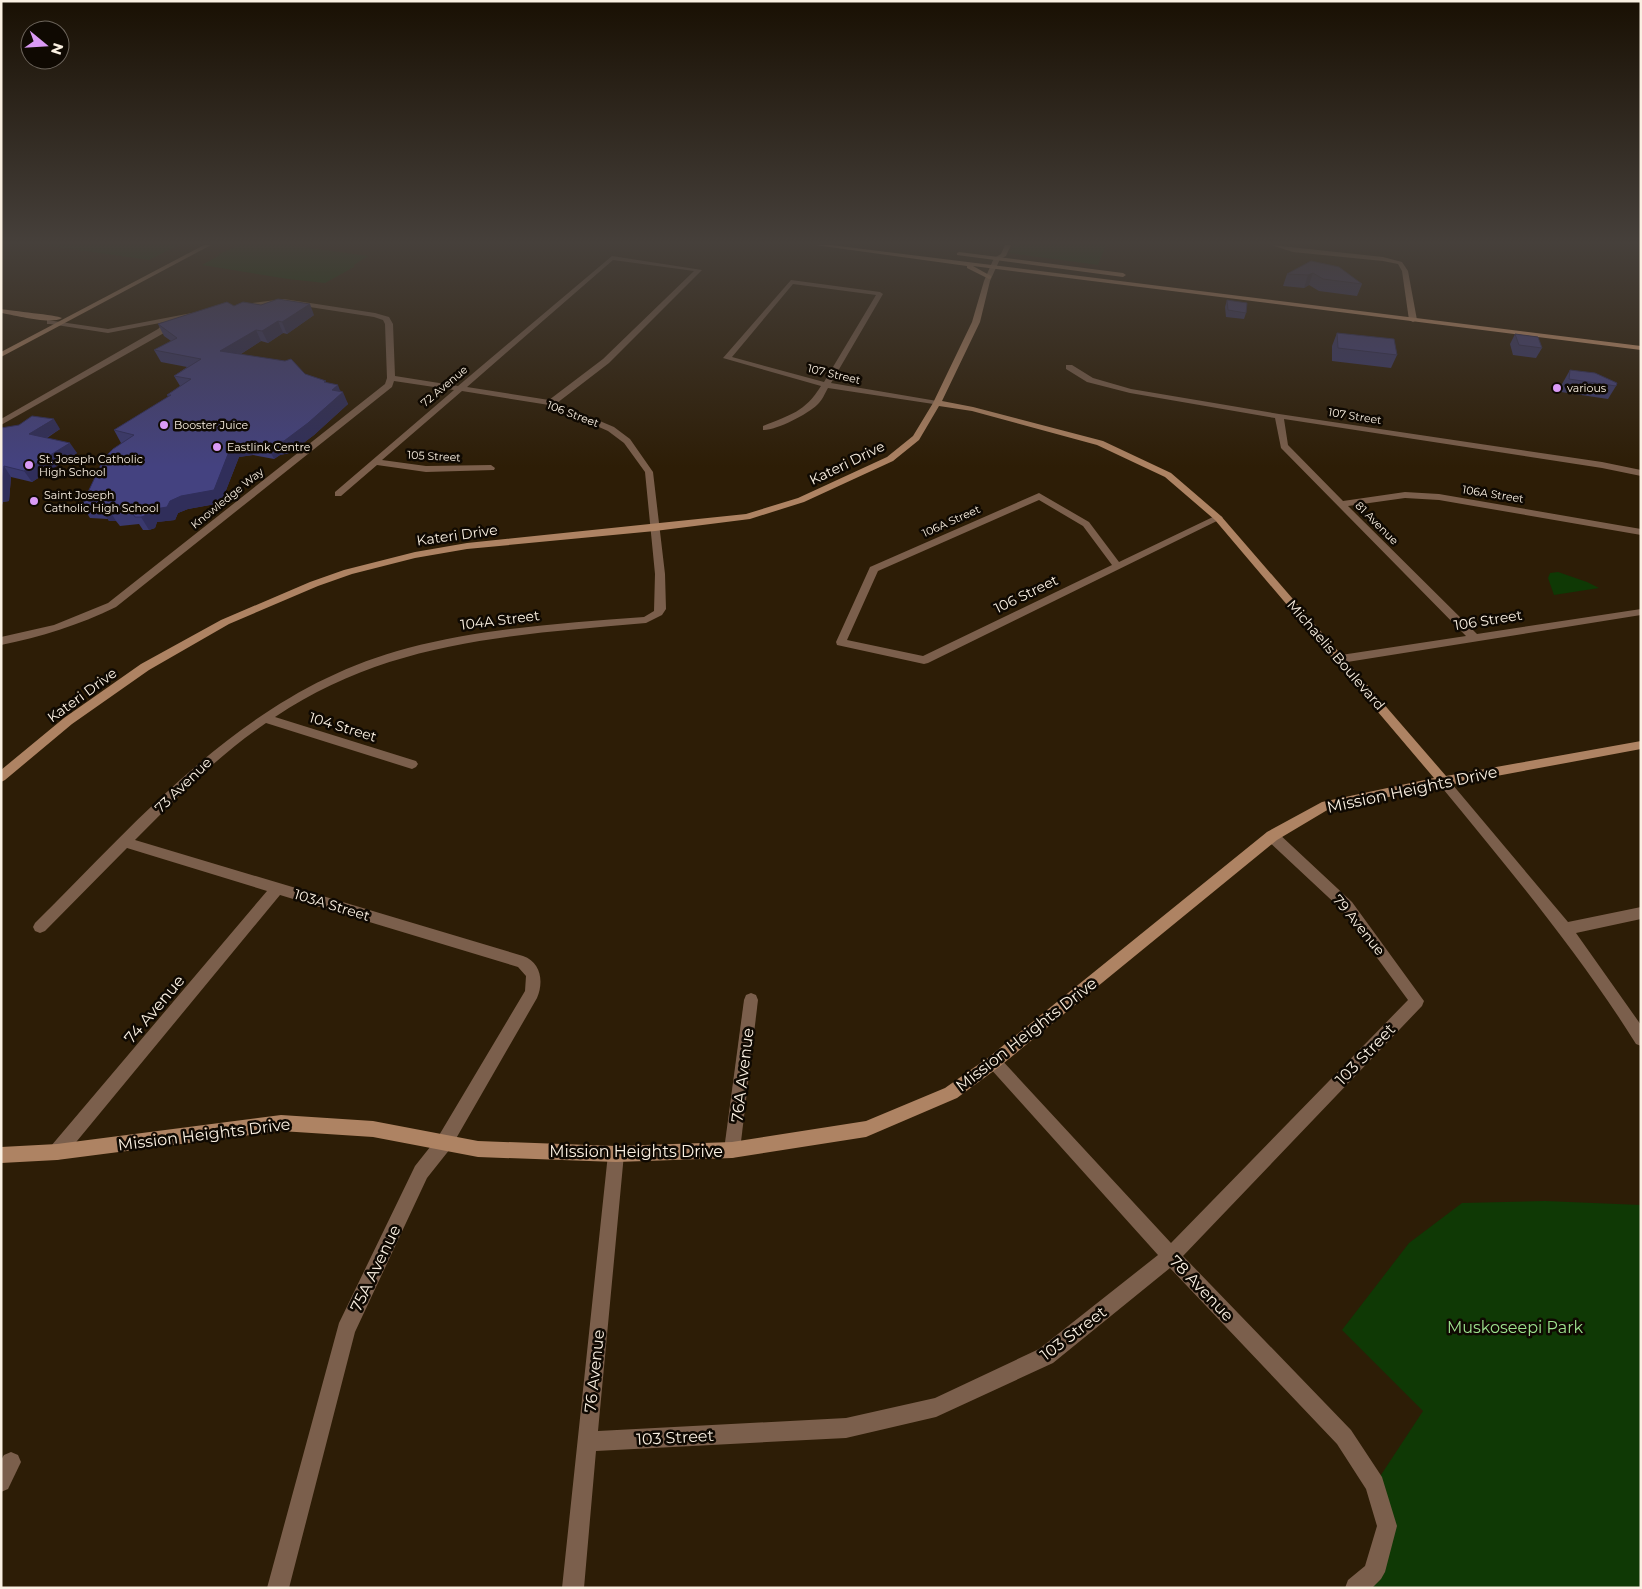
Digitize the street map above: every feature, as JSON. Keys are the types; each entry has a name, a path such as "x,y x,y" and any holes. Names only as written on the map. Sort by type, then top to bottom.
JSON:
{"main road":[{"path":"1435,319 1641,348"},
{"path":"1440,319 1641,342"}],"street":[{"path":"43,319 50,322"},
{"path":"49,319 100,330 138,326 169,319"},
{"path":"1,355 62,319"},
{"path":"1,347 50,322 68,319"},
{"path":"70,319 116,326 165,320"},
{"path":"386,319 389,324 392,378"},
{"name":"72 Avenue","path":"338,494 540,319"},
{"name":"72 Avenue","path":"551,403 606,361 649,319"},
{"name":"107 Street","path":"759,319 727,358 826,385 937,403"},
{"name":"107 Street","path":"826,385 865,319"},
{"path":"937,403 977,319"},
{"path":"1,423 149,338 168,325 165,320"},
{"path":"138,326 154,327 155,330 149,338"},
{"name":"107 Street","path":"1069,368 1090,380 1130,391 1279,416 1602,465 1641,473"},
{"name":"106 Street","path":"392,378 551,403 611,429 627,441 649,472 655,528"},
{"name":"Knowledge Way","path":"1,641 43,632 91,615 112,605 379,394 389,385 392,378"},
{"path":"766,428 798,414 815,403 826,385"},
{"name":"Michaelis Boulevard","path":"937,403 973,409 1100,443 1119,450 1168,475 1218,518 1341,660 1565,929 1606,985 1641,1039"},
{"name":"Kateri Drive","path":"1,777 68,721 145,667 225,622 314,584 348,572 415,555 467,546 655,528 747,516 801,500 890,459 916,438 937,403"},
{"name":"81 Avenue","path":"1279,416 1284,446 1474,638"},
{"name":"105 Street","path":"375,462 426,469 491,468"},
{"name":"106A Street","path":"1340,504 1405,495 1439,497 1641,532"},
{"name":"106A Street","path":"841,642 874,569 1039,496 1086,524 1117,566"},
{"name":"106 Street","path":"841,642 924,660 1218,518"},
{"name":"104A Street","path":"348,673 399,655 442,643 504,634 646,620 658,613 662,605 655,528"},
{"name":"106 Street","path":"1341,660 1641,612"},
{"name":"73 Avenue","path":"40,927 203,764 264,718 310,691 348,673"},
{"name":"104 Street","path":"264,718 412,764"},
{"name":"Mission Heights Drive","path":"1,1155 57,1152 281,1124 373,1129 478,1149 616,1154 732,1150 866,1129 951,1093 994,1062 1272,836 1326,805 1443,781 1641,745"},
{"name":"79 Avenue","path":"1272,836 1347,906 1417,1001"},
{"name":"103A Street","path":"124,842 523,962 535,975"},
{"name":"74 Avenue","path":"57,1152 277,888"},
{"path":"1565,929 1641,913"},
{"name":"75A Avenue","path":"278,1588 346,1330 421,1172 444,1143 532,993 535,975"},
{"name":"76A Avenue","path":"732,1150 751,1000"},
{"name":"103 Street","path":"586,1442 846,1428 936,1407 1046,1356 1171,1256 1417,1001"},
{"name":"78 Avenue","path":"994,1062 1171,1256 1344,1437 1375,1484 1387,1526 1374,1572 1356,1588"},
{"name":"76 Avenue","path":"572,1588 616,1154"},
{"path":"1,1482 11,1462"}],"green space":[{"path":"1558,572 1599,588 1554,595 1548,578 1550,573"},
{"name":"Muskoseepi Park","path":"1545,1201 1641,1205 1641,1588 1356,1588 1387,1526 1375,1484 1423,1411 1342,1330 1409,1243 1462,1203"}],"building":[{"name":"Eastlink Centre","path":"173,319 286,319 282,322 278,321 262,331 256,330 220,351 285,361 291,359 305,374 326,381 324,382 338,385 332,390 343,392 284,441 274,442 268,447 247,443 232,444 214,490 181,496 170,501 167,507 149,510 147,515 141,517 135,517 131,511 111,513 109,508 101,509 102,507 82,505 104,458 113,449 134,435 114,430 171,395 167,395 191,379 174,376 201,359 154,350 177,338 158,324"},
{"path":"1337,333 1394,339 1397,355 1338,348"},
{"path":"1515,334 1538,337 1542,348 1519,345"},
{"path":"1570,370 1595,373 1617,383 1616,386 1569,379"},
{"path":"32,416 54,419 29,434 70,443 24,471 4,466 1,490 1,428 19,425"}],"place":[{"name":"various","path":"1557,388"},
{"name":"Booster Juice","path":"164,425"},
{"name":"Eastlink Centre","path":"217,447"},
{"name":"St. Joseph Catholic High School","path":"29,465"},
{"name":"Saint Joseph Catholic High School","path":"34,501"}]}
